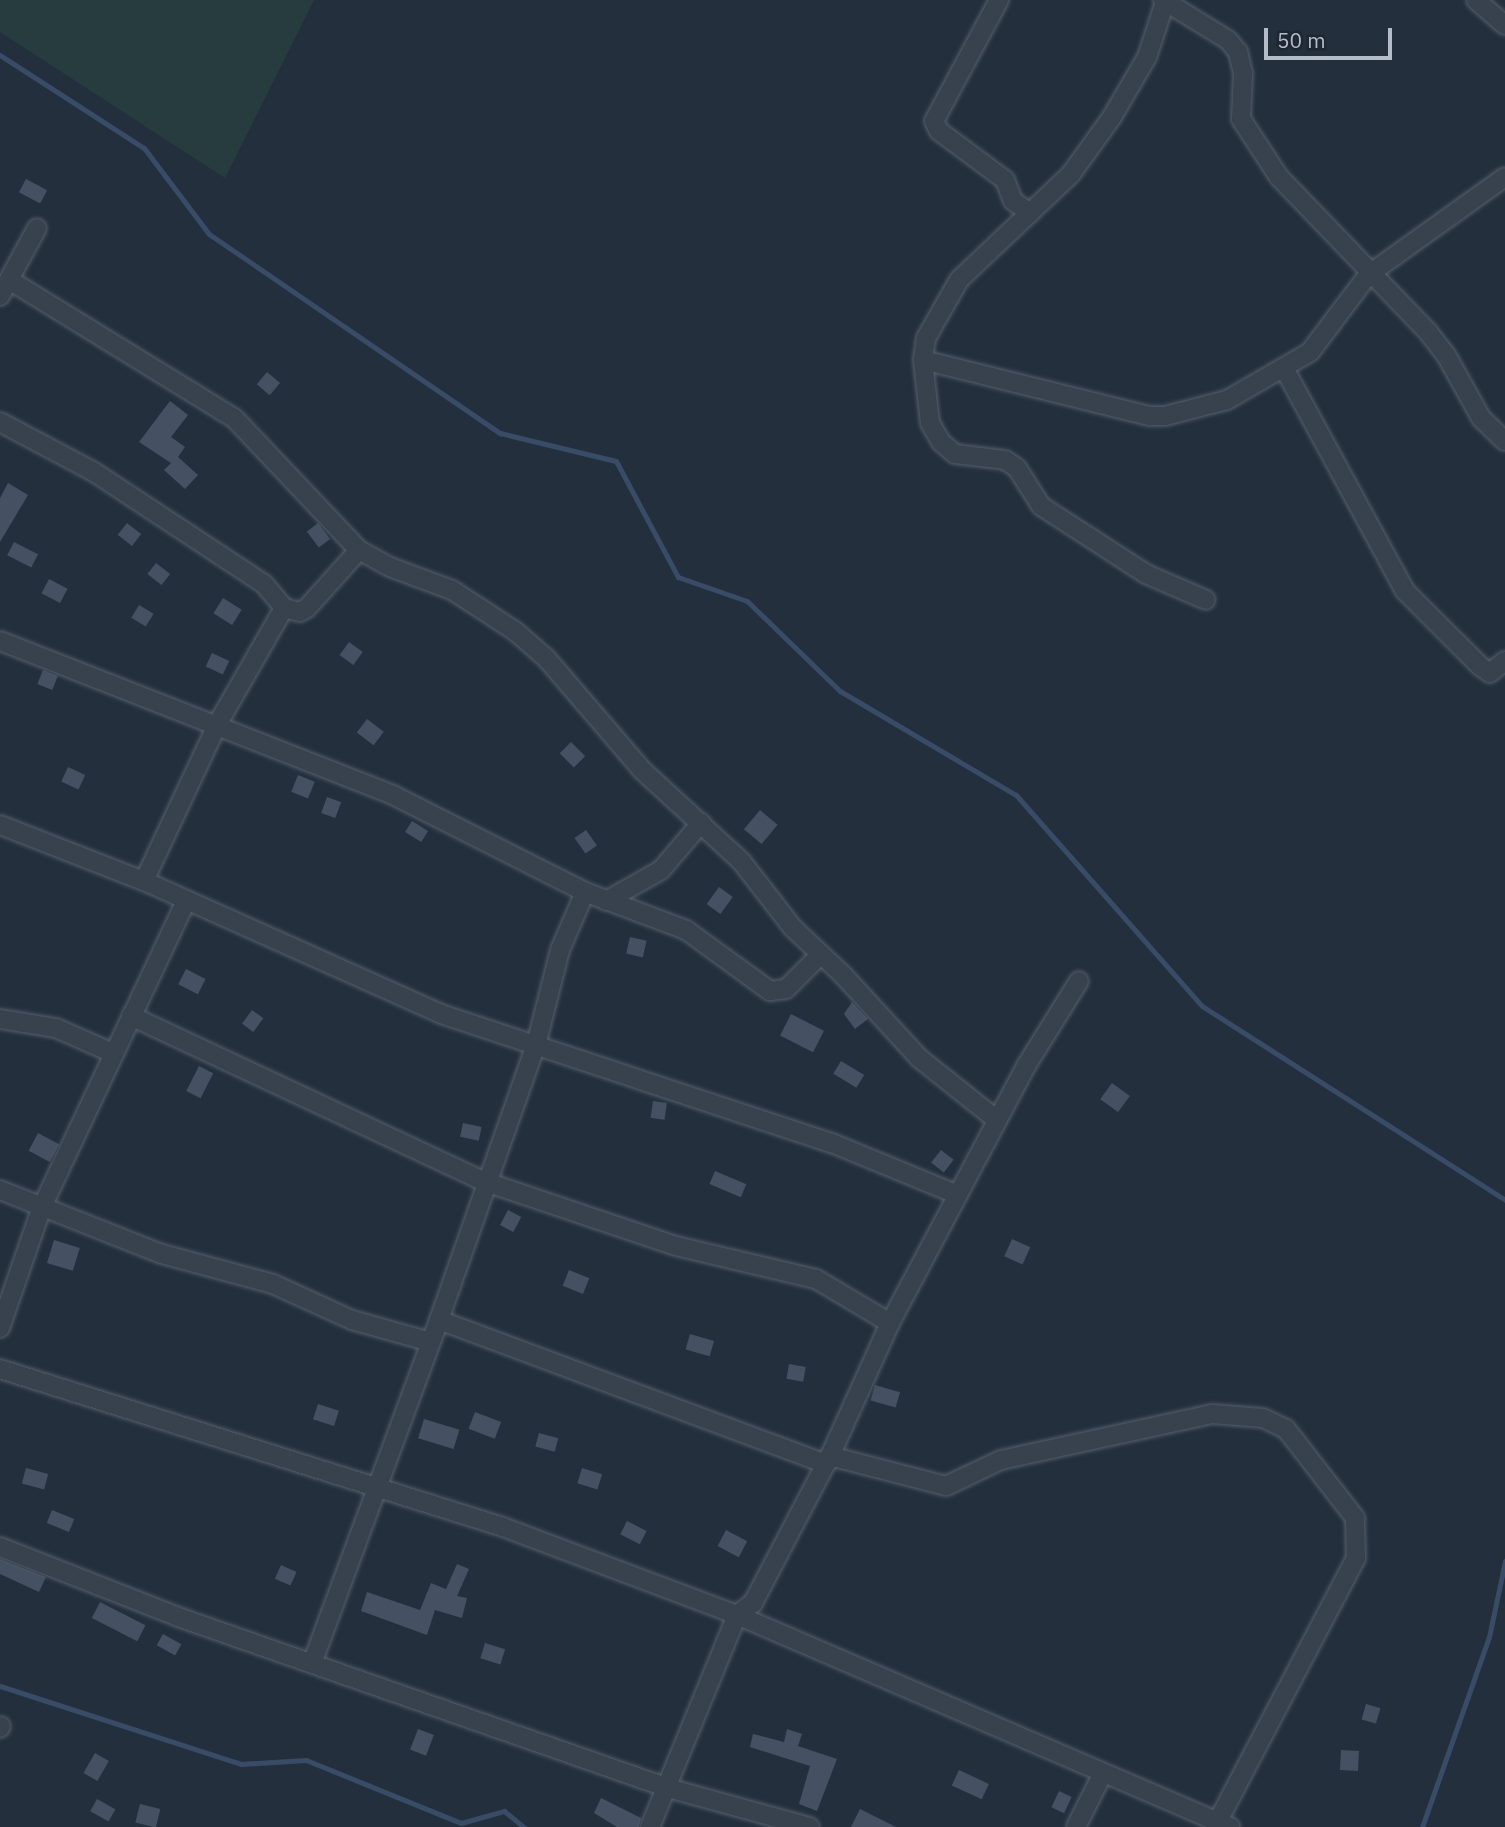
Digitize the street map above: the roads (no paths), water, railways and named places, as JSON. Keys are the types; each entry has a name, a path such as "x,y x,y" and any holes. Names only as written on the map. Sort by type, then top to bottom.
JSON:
{"street":[{"path":"999,0 934,121 939,131 1005,180 1013,201 1030,214"},
{"path":"1476,0 1505,24"},
{"path":"1206,600 1146,575 1041,506 1017,468 1005,460 955,454 940,442 930,423 923,360 926,338 959,280 1071,174 1119,106 1147,57 1164,1 1228,40 1238,52 1243,73 1240,110 1249,132 1279,177 1368,275 1428,332 1446,355 1480,418 1505,442"},
{"path":"923,360 1165,416 1227,400 1285,370 1322,338 1368,275 1505,177"},
{"path":"0,296 11,281 37,228"},
{"path":"11,281 234,418 359,550 452,590 515,631 546,658 642,770 741,860 793,928 919,1058 997,1121"},
{"path":"1285,370 1405,591 1480,666 1490,673 1505,661"},
{"path":"0,422 94,472 264,584 284,608 300,612 307,608 359,550"},
{"path":"144,881 217,725 284,608"},
{"path":"0,641 395,796 585,892 686,930 779,993 820,955"},
{"path":"606,901 661,870 701,823"},
{"path":"0,825 144,881 441,1014 832,1143 958,1195"},
{"path":"313,1661 439,1320 536,1045 560,950 585,892"},
{"path":"0,1328 42,1207 186,901"},
{"path":"650,1827 737,1615 753,1603 828,1460 890,1323 997,1121 1079,981"},
{"path":"131,1016 486,1182 676,1245 816,1279 890,1323"},
{"path":"0,1019 56,1028 113,1053"},
{"path":"0,1190 186,1262 272,1284 326,1310 431,1342"},
{"path":"0,1369 375,1490 503,1527 737,1615 1102,1775 1224,1824 1356,1559 1355,1518 1286,1429 1263,1418 1212,1414 1001,1460 946,1486 828,1460 439,1320"},
{"path":"0,1547 149,1606 313,1661 668,1788 810,1827"},
{"path":"1076,1827 1102,1775"}],"waterway":[{"path":"0,55 144,148 209,234 500,433 616,461 678,577 747,601 840,691 1016,795 1202,1006 1505,1200"},
{"path":"1422,1827 1489,1637 1505,1561"},
{"path":"0,1686 241,1764 306,1760 461,1823 504,1811 524,1827"}]}
